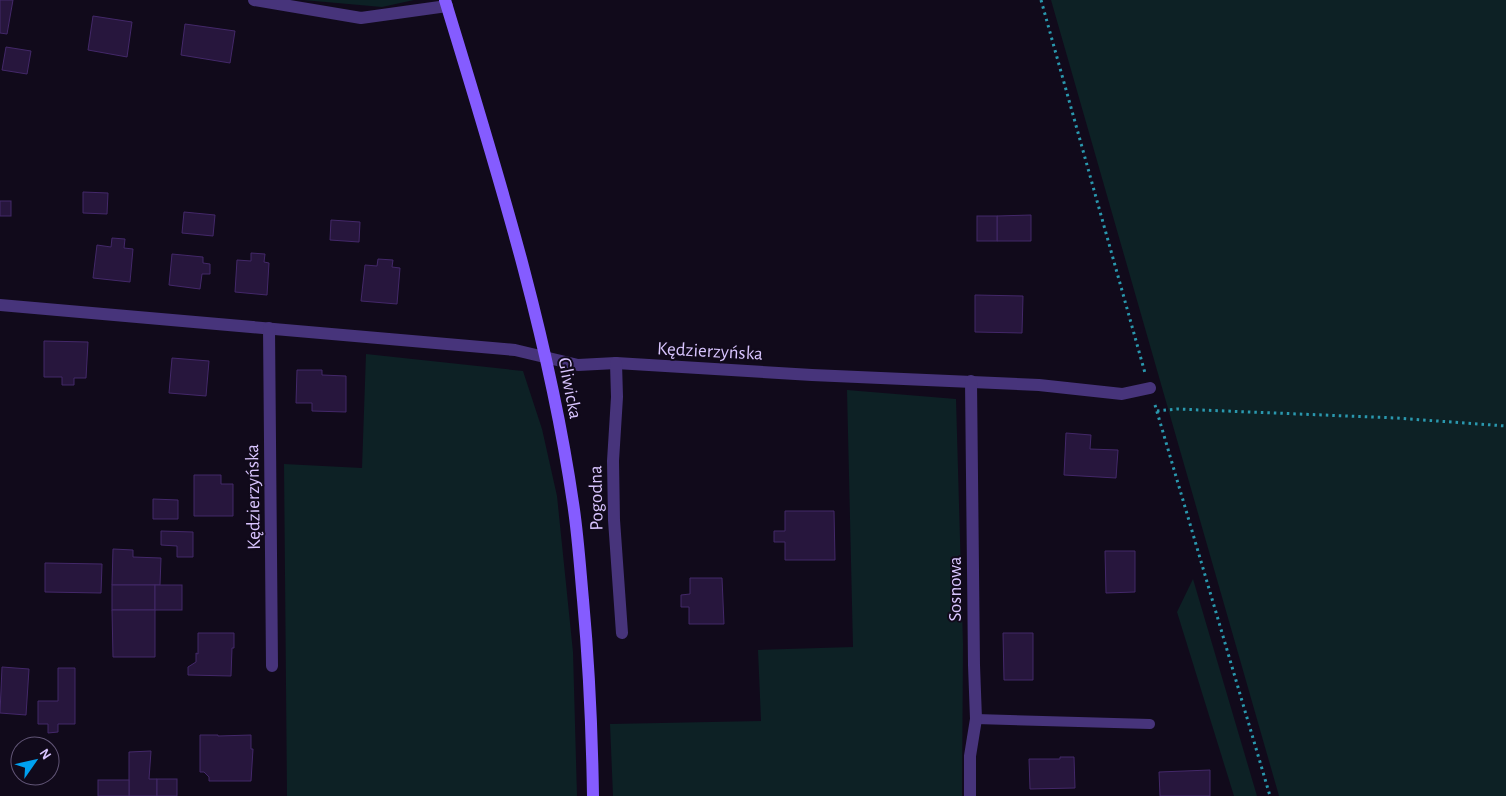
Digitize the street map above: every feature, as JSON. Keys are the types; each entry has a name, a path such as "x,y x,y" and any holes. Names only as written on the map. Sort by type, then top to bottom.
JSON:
{"main road":[{"name":"Gliwicka","path":"446,3 493,161 546,358 565,455 577,535 588,664 593,796"}],"street":[{"path":"254,0 362,18 446,3"},
{"name":"Kędzierzyńska","path":"0,305 515,350 578,365 616,363 812,375 1039,384 1122,394 1150,388"},
{"name":"Kędzierzyńska","path":"269,328 272,666"},
{"name":"Pogodna","path":"616,363 617,397 613,461 614,520 622,632"},
{"name":"Sosnowa","path":"970,796 970,756 976,719 971,382"}],"lane":[{"path":"976,719 1150,724"}],"path":[{"path":"1157,412 1177,410 1396,418 1506,426"}],"green space":[{"path":"303,0 414,0 382,7"},
{"path":"1051,0 1506,0 1506,796 1279,796"},
{"path":"366,354 523,371 542,429 557,496 573,652 577,796 287,796 284,464 362,468"},
{"path":"847,390 956,399 963,644 962,796 613,796 610,724 761,721 758,650 853,647"},
{"path":"1193,579 1257,796 1234,796 1177,612"}],"building":[{"path":"0,0 13,0 7,34 0,33"},
{"path":"93,16 132,22 127,57 88,50"},
{"path":"185,24 235,31 230,63 181,55"},
{"path":"6,47 31,51 27,74 2,70"},
{"path":"83,192 108,193 107,214 83,213"},
{"path":"0,201 11,201 11,216 0,216"},
{"path":"184,212 215,215 213,236 182,233"},
{"path":"1031,215 1031,241 997,241 997,216"},
{"path":"977,216 997,216 997,241 977,241"},
{"path":"331,220 360,222 359,242 330,240"},
{"path":"112,238 125,239 124,248 133,249 130,282 93,278 97,245 111,247"},
{"path":"251,253 265,254 264,262 269,263 267,295 235,292 237,260 251,261"},
{"path":"172,254 203,257 203,263 210,264 210,274 202,274 200,289 169,285"},
{"path":"378,259 393,260 392,267 400,268 397,304 361,301 365,265 377,266"},
{"path":"975,295 1023,296 1022,333 975,332"},
{"path":"44,341 88,342 86,378 74,378 74,385 62,385 62,377 44,377"},
{"path":"172,358 209,361 206,396 169,393"},
{"path":"297,370 322,370 322,375 346,376 346,412 312,411 312,403 296,403"},
{"path":"1066,433 1091,435 1090,449 1118,450 1116,478 1064,475"},
{"path":"194,475 221,475 221,484 233,484 233,516 194,516"},
{"path":"153,499 178,500 178,519 153,519"},
{"path":"785,511 834,511 835,560 785,560 785,542 774,542 774,531 785,531"},
{"path":"161,531 193,532 193,557 177,557 177,546 161,545"},
{"path":"113,549 133,550 133,557 161,558 160,585 112,585"},
{"path":"1105,551 1135,551 1135,592 1106,593"},
{"path":"45,563 102,564 101,593 45,592"},
{"path":"690,578 722,578 724,624 689,624 689,607 681,607 681,595 690,594"},
{"path":"112,585 155,585 155,610 112,610"},
{"path":"155,585 182,585 182,610 155,610"},
{"path":"112,610 155,610 155,657 113,657"},
{"path":"198,633 234,633 231,676 188,675 188,667 196,662 196,653 198,654"},
{"path":"1003,633 1033,633 1033,680 1004,680"},
{"path":"2,667 29,669 26,715 0,713"},
{"path":"58,668 75,668 75,724 58,724 58,732 48,733 48,724 38,724 38,701 58,701"},
{"path":"200,735 251,735 251,749 253,749 251,781 209,781 209,777 204,772 200,772"},
{"path":"151,751 149,779 157,779 157,796 129,796 129,752"},
{"path":"1060,757 1074,757 1075,788 1030,789 1029,759 1060,759"},
{"path":"1210,770 1210,796 1160,796 1159,772"},
{"path":"157,779 177,779 177,796 157,796"},
{"path":"98,780 129,780 129,796 98,796"}]}
